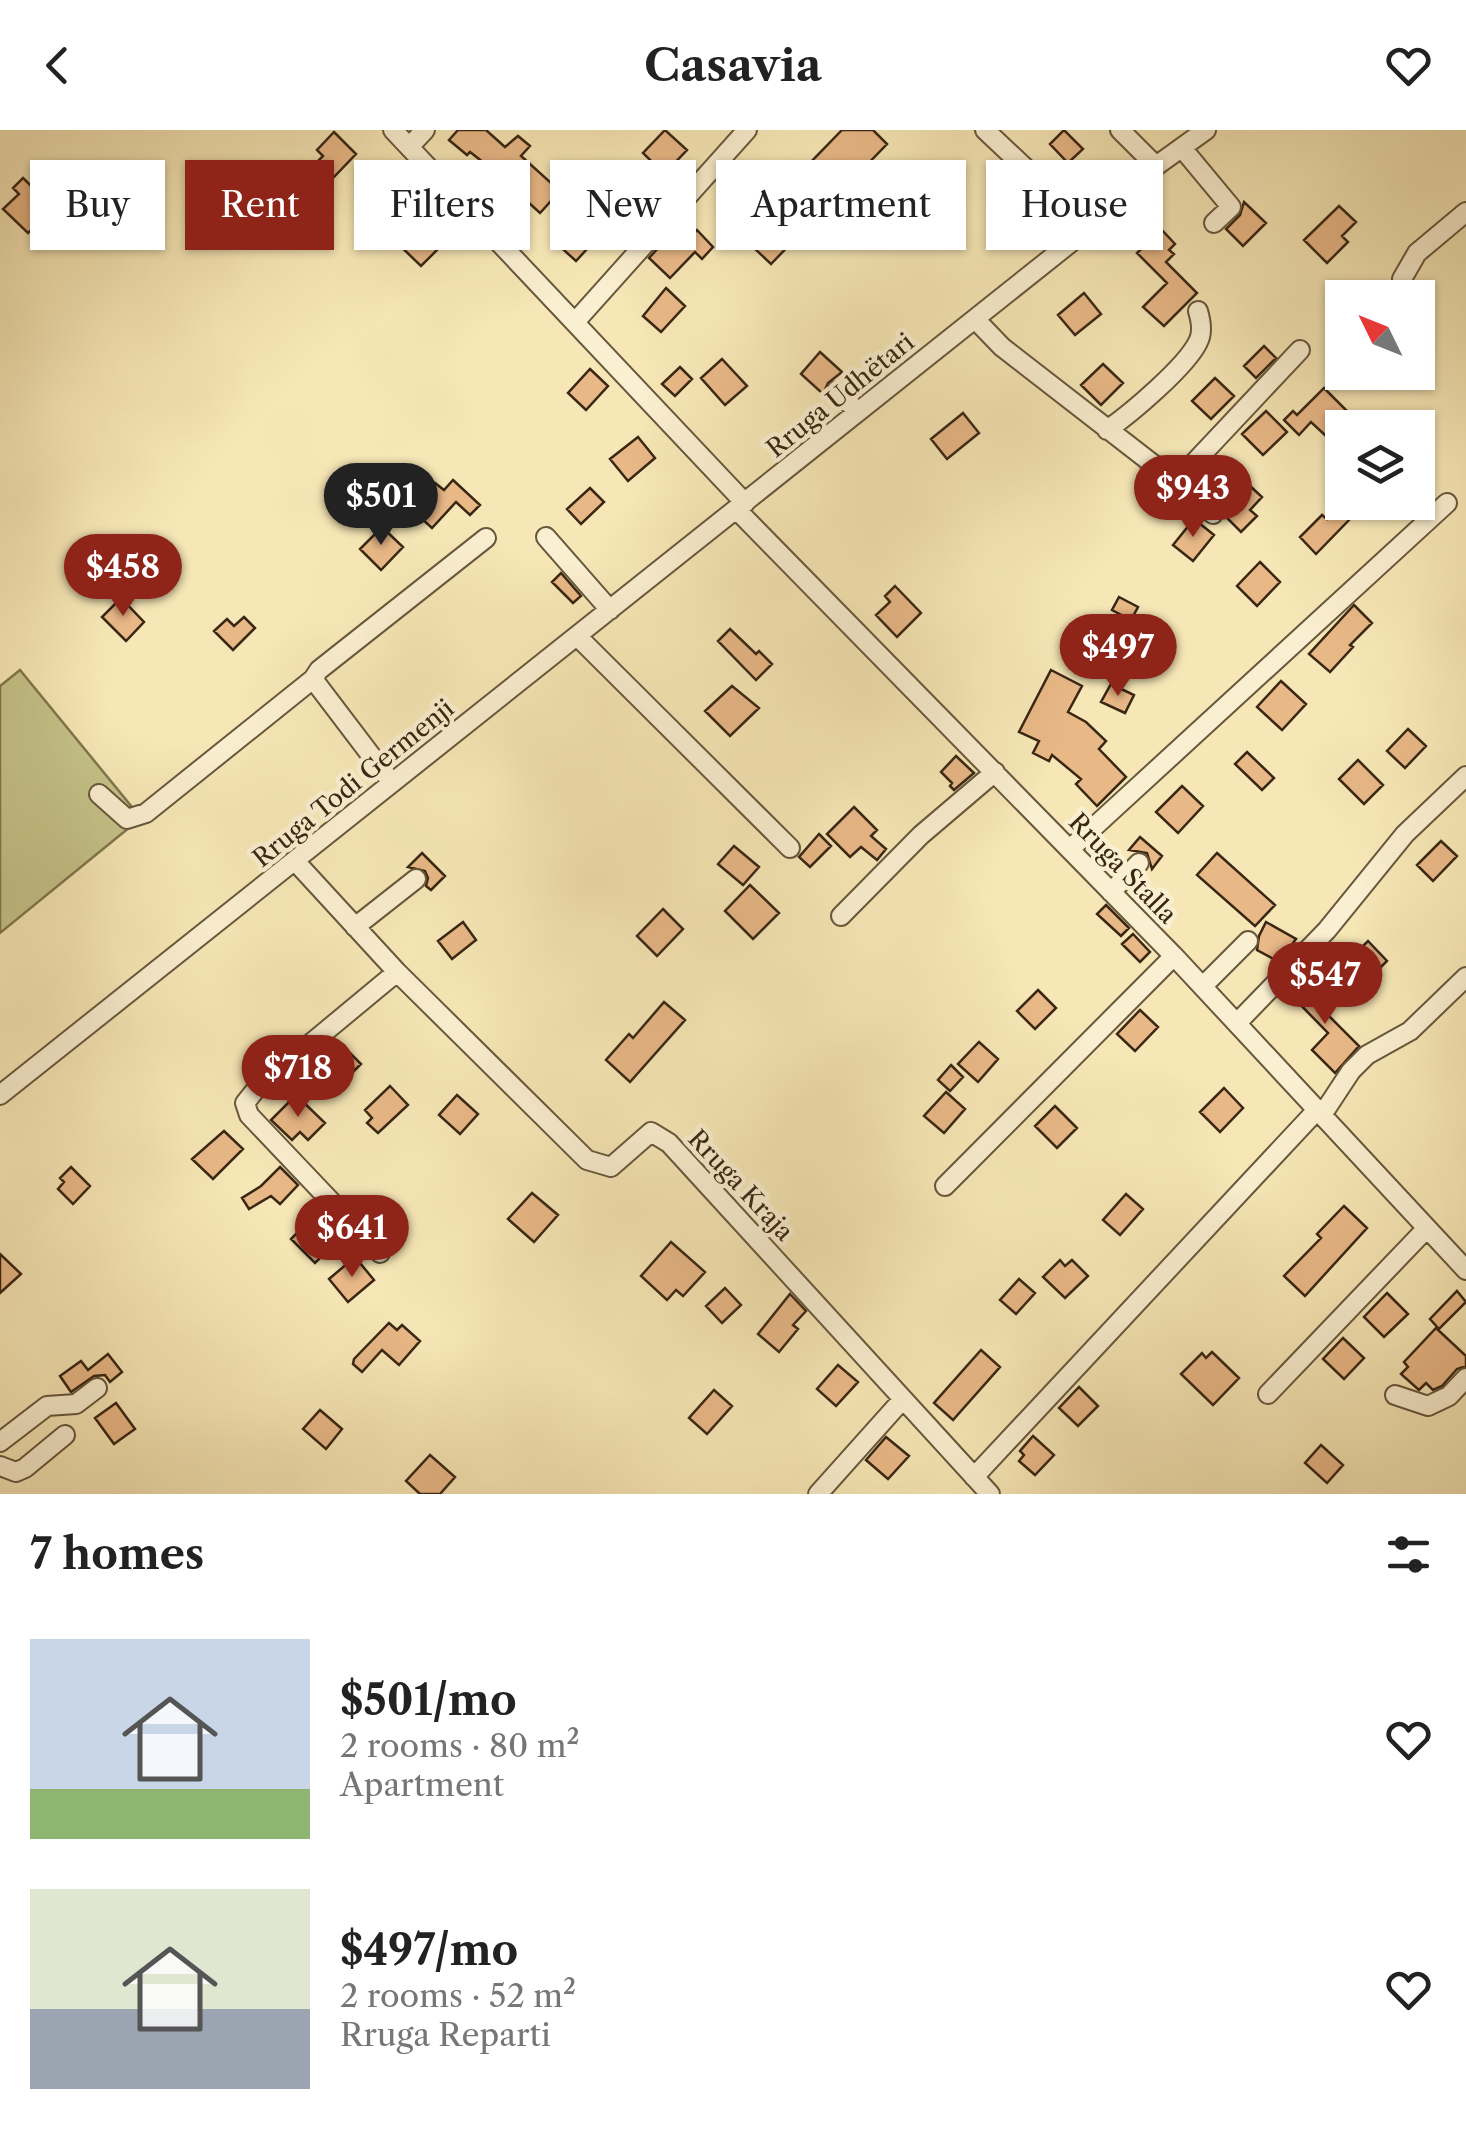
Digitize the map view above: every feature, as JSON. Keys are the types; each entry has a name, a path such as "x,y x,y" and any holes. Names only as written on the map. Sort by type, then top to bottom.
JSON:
{"street":[{"name":"Rruga Stalla","path":"393,130 575,322 741,506 1203,986 1466,1270"},
{"path":"409,146 424,130"},
{"path":"575,322 746,130"},
{"path":"985,130 1017,160"},
{"path":"1120,130 1150,160"},
{"name":"Rruga Udhëtari","path":"1163,161 1206,130"},
{"path":"1182,148 1232,207 1214,222"},
{"path":"1402,279 1416,254 1466,212"},
{"name":"Rruga Udhëtari","path":"741,506 1061,250"},
{"path":"1106,430 1163,382 1198,343 1198,311"},
{"path":"975,319 1002,346 1213,514"},
{"path":"1176,482 1300,350"},
{"path":"837,391 858,412"},
{"path":"1070,849 1447,503"},
{"name":"Rruga Todi Germenji","path":"0,1096 741,506"},
{"path":"546,537 610,610"},
{"path":"99,794 127,820 146,813 486,538"},
{"path":"578,636 790,848"},
{"path":"312,679 392,783"},
{"path":"840,916 921,834 995,772"},
{"path":"1237,1023 1328,930 1405,834 1466,776"},
{"name":"Rruga Kraja","path":"294,861 397,972 587,1160 611,1167 651,1132 669,1143 990,1494"},
{"path":"1112,892 1139,862"},
{"path":"355,927 416,880"},
{"path":"1203,986 1248,941"},
{"path":"945,1186 1174,956"},
{"path":"380,1253 249,1115 245,1103 257,1088 397,972"},
{"path":"974,1477 1319,1112 1351,1071 1367,1055 1410,1030 1466,977"},
{"path":"1268,1394 1427,1228"},
{"path":"1396,1394 1428,1406 1449,1396 1466,1378"},
{"path":"0,1442 47,1406 76,1404 97,1388"},
{"path":"818,1494 903,1399"},
{"path":"0,1466 16,1472 26,1468 66,1435"}],"shaded area":[{"path":"20,670 141,818 0,933 0,686"}],"building":[{"path":"458,130 486,130 505,147 518,136 530,146 521,156 525,160 480,160 449,140"},
{"path":"665,130 687,150 677,160 650,160 643,153"},
{"path":"842,130 873,130 887,144 872,160 813,160"},
{"path":"1064,130 1083,149 1071,160 1065,160 1050,144"},
{"path":"334,132 356,154 334,177 334,160 319,160 323,156 317,150"},
{"path":"530,164 550,182 550,202 540,213 530,204"},
{"path":"23,178 30,185 28,233 3,209 19,194 13,188"},
{"path":"1244,202 1266,223 1243,246 1226,229 1240,215"},
{"path":"1339,206 1356,222 1342,236 1348,242 1327,263 1304,240"},
{"path":"696,231 713,247 702,259 695,252 670,278 649,258 656,250 696,250"},
{"path":"1163,231 1175,244 1169,250 1174,254 1166,262 1197,293 1164,326 1143,307 1167,283 1137,253 1163,250"},
{"path":"404,250 437,250 421,266"},
{"path":"564,250 586,250 576,261"},
{"path":"756,250 785,250 771,264"},
{"path":"666,288 685,306 661,332 643,316"},
{"path":"1084,293 1101,314 1075,335 1058,315"},
{"path":"1264,346 1276,358 1256,378 1244,366"},
{"path":"820,352 842,372 828,383 823,394 801,374"},
{"path":"722,359 747,386 725,405 701,378"},
{"path":"1103,364 1123,383 1101,405 1081,385"},
{"path":"680,367 692,379 675,396 662,384"},
{"path":"590,369 608,386 586,410 568,393"},
{"path":"1215,378 1234,396 1211,419 1192,401"},
{"path":"1324,388 1346,410 1325,410 1325,435 1311,422 1299,435 1284,420 1293,411 1297,415"},
{"path":"1266,411 1287,432 1263,455 1242,434"},
{"path":"963,413 979,433 947,459 931,439"},
{"path":"638,437 655,458 628,481 610,459"},
{"path":"453,480 480,505 470,515 456,502 432,528 411,509 435,483 444,490"},
{"path":"1248,484 1262,497 1250,510 1257,516 1241,532 1225,516 1224,509"},
{"path":"590,488 604,502 581,524 567,509"},
{"path":"1322,515 1325,520 1349,520 1316,554 1300,537"},
{"path":"1194,519 1214,535 1193,561 1173,545"},
{"path":"382,527 403,547 381,570 360,549"},
{"path":"1260,562 1280,582 1257,606 1237,586"},
{"path":"561,573 581,596 573,603 552,582"},
{"path":"895,586 921,613 897,637 876,615 890,602 885,596"},
{"path":"1119,597 1138,607 1131,620 1112,610"},
{"path":"121,598 144,622 126,641 102,617"},
{"path":"1354,605 1372,623 1330,672 1309,654"},
{"path":"244,617 255,628 233,650 214,631 227,619 234,626"},
{"path":"1086,617 1110,628 1094,659 1070,647"},
{"path":"730,629 772,664 756,680 718,641"},
{"path":"1051,670 1082,686 1068,712 1106,741 1099,749 1126,777 1097,806 1076,784 1081,779 1052,755 1049,761 1033,753 1039,741 1019,732"},
{"path":"1281,681 1306,704 1282,730 1257,707"},
{"path":"1111,684 1134,695 1125,713 1101,702"},
{"path":"732,686 759,708 730,736 705,711"},
{"path":"1408,729 1426,746 1405,768 1387,751"},
{"path":"1247,752 1274,778 1262,790 1235,764"},
{"path":"956,756 974,773 954,790 941,772"},
{"path":"1358,760 1383,785 1364,804 1339,779"},
{"path":"1182,786 1203,806 1178,833 1156,812"},
{"path":"854,807 877,830 871,836 886,849 877,860 861,847 850,857 827,834"},
{"path":"819,834 831,846 810,867 799,857"},
{"path":"1140,837 1162,856 1152,869 1147,853 1129,850"},
{"path":"1441,841 1457,856 1433,881 1417,865"},
{"path":"734,846 759,867 743,885 718,864"},
{"path":"422,853 445,876 431,890 426,886 425,871 408,867"},
{"path":"1217,853 1275,905 1255,926 1197,875"},
{"path":"750,885 779,913 753,939 725,911"},
{"path":"1106,905 1129,928 1121,936 1097,914"},
{"path":"663,909 683,929 657,956 637,936"},
{"path":"463,922 476,940 452,959 438,941"},
{"path":"1266,922 1296,939 1279,962 1257,950"},
{"path":"1133,934 1150,952 1140,962 1122,944"},
{"path":"1368,941 1387,961 1362,986 1343,966"},
{"path":"1310,980 1330,1002 1322,1009 1359,1046 1335,1073 1312,1050 1328,1033 1289,993"},
{"path":"1038,990 1056,1008 1035,1029 1017,1011"},
{"path":"664,1002 685,1020 630,1082 606,1060 629,1034 633,1038"},
{"path":"1140,1010 1158,1027 1135,1051 1117,1034"},
{"path":"979,1042 998,1059 978,1082 958,1064"},
{"path":"343,1046 361,1064 339,1086 321,1068"},
{"path":"951,1065 963,1077 950,1091 938,1080"},
{"path":"390,1086 408,1105 378,1133 367,1123 372,1118 365,1110"},
{"path":"1224,1088 1243,1108 1220,1132 1200,1112"},
{"path":"946,1092 965,1109 944,1133 924,1116"},
{"path":"296,1095 325,1123 308,1140 300,1132 292,1140 271,1120"},
{"path":"457,1095 478,1114 460,1134 439,1115"},
{"path":"1055,1106 1077,1128 1057,1148 1035,1126"},
{"path":"224,1131 243,1149 213,1179 192,1159"},
{"path":"71,1167 90,1186 73,1204 58,1189 64,1182 60,1178"},
{"path":"280,1167 298,1185 280,1204 271,1196 249,1209 242,1198"},
{"path":"532,1193 558,1215 534,1242 508,1219"},
{"path":"1126,1194 1143,1209 1120,1235 1103,1220"},
{"path":"1344,1206 1367,1228 1305,1296 1284,1276 1321,1238 1317,1234"},
{"path":"317,1213 341,1237 315,1263 291,1239"},
{"path":"671,1242 705,1272 683,1296 676,1290 667,1300 641,1276"},
{"path":"0,1254 21,1274 0,1293"},
{"path":"355,1257 374,1280 348,1302 329,1279"},
{"path":"1060,1260 1065,1266 1072,1260 1088,1276 1065,1298 1043,1277"},
{"path":"1019,1279 1035,1293 1016,1314 1000,1300"},
{"path":"725,1288 741,1305 722,1323 706,1306"},
{"path":"1457,1291 1466,1302 1439,1329 1430,1319"},
{"path":"1387,1293 1408,1314 1384,1337 1364,1317"},
{"path":"790,1294 806,1311 793,1325 798,1329 779,1352 758,1334"},
{"path":"389,1323 397,1330 402,1325 420,1341 399,1365 382,1350 362,1372 353,1364 354,1359"},
{"path":"1436,1328 1466,1356 1466,1366 1457,1369 1442,1386 1433,1390 1426,1383 1419,1390 1401,1374 1408,1367 1404,1362"},
{"path":"1343,1338 1364,1358 1344,1379 1323,1359"},
{"path":"981,1350 1000,1367 953,1420 934,1403"},
{"path":"1212,1352 1239,1378 1213,1405 1181,1374 1202,1353 1206,1358"},
{"path":"108,1354 122,1372 110,1382 105,1375 94,1376 71,1392 60,1376 81,1361 88,1370"},
{"path":"838,1365 858,1382 836,1406 817,1389"},
{"path":"1079,1387 1098,1406 1078,1426 1059,1408"},
{"path":"714,1390 732,1406 707,1434 689,1418"},
{"path":"116,1403 135,1429 114,1444 95,1418"},
{"path":"320,1410 342,1429 326,1449 303,1429"},
{"path":"1033,1436 1054,1455 1035,1475 1019,1461 1024,1455 1020,1451"},
{"path":"886,1437 909,1456 888,1479 866,1460"},
{"path":"1321,1445 1343,1465 1327,1483 1305,1463"},
{"path":"430,1455 455,1477 440,1494 420,1494 406,1481"}]}
